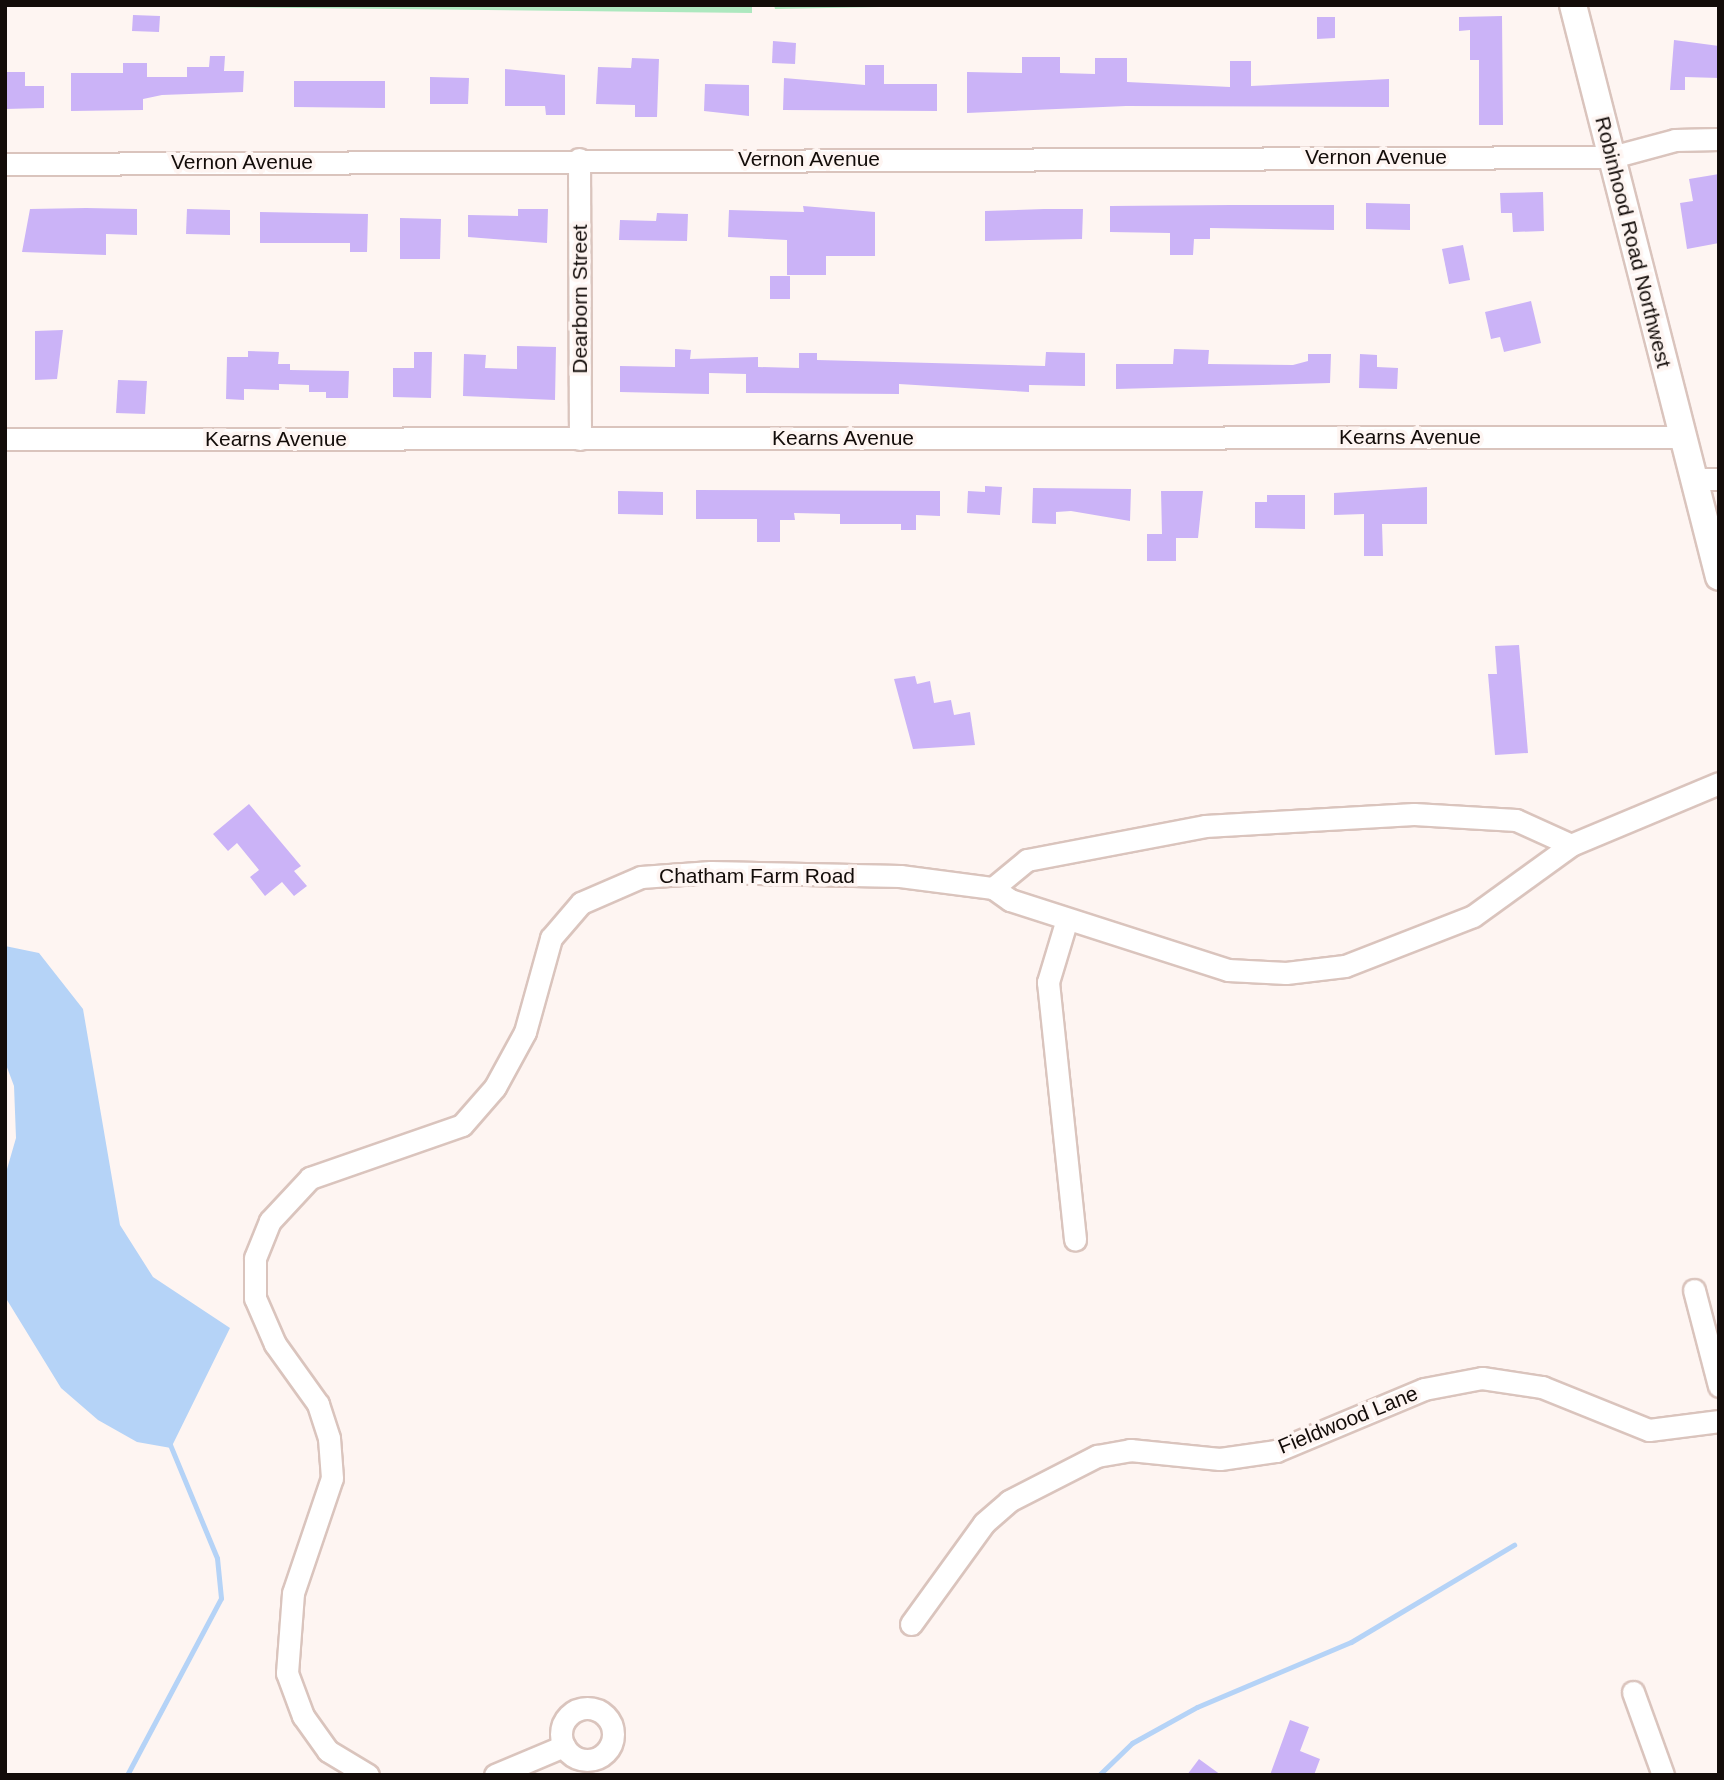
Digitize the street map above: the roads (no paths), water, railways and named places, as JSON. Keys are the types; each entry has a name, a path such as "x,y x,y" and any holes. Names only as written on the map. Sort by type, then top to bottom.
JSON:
{"main road":[{"name":"Robinhood Road Northwest","path":"1573,5 1680,437 1706,479 1719,577"}],"street":[{"name":"Vernon Avenue","path":"5,164 579,159 1612,157 1675,140 1719,139"},
{"name":"Dearborn Street","path":"579,159 580,439"},
{"name":"Kearns Avenue","path":"5,439 1680,437"},
{"name":"Chatham Farm Road","path":"368,1775 328,1751 303,1716 287,1673 293,1593 332,1478 318,1404 275,1343 256,1298 255,1258 270,1221 310,1178 462,1125 495,1087 525,1032 551,938 581,903 641,877 711,872 900,876 993,888 1067,919 1228,970 1345,966 1473,916 1571,845 1719,783"},
{"path":"993,888 1027,860 1205,825 1414,814 1516,820 1571,845"},
{"path":"1067,919 1048,982 1075,1240"},
{"path":"1694,1290 1719,1386"},
{"name":"Fieldwood Lane","path":"911,1624 1001,1508 1037,1482 1097,1456 1130,1450 1220,1459 1276,1451 1424,1389 1482,1378 1542,1387 1649,1430 1719,1421"},
{"path":"1633,1692 1662,1775"},
{"path":"495,1775 564,1746"}],"water":[{"path":"5,946 39,953 83,1009 120,1225 153,1277 230,1328 171,1448 137,1442 98,1420 61,1388 7,1300 5,1176 16,1138 14,1086 5,1062"}],"waterway":[{"path":"127,1775 221,1598 217,1558 169,1442"},
{"path":"1099,1775 1132,1743 1197,1707 1351,1642 1514,1545"}]}
